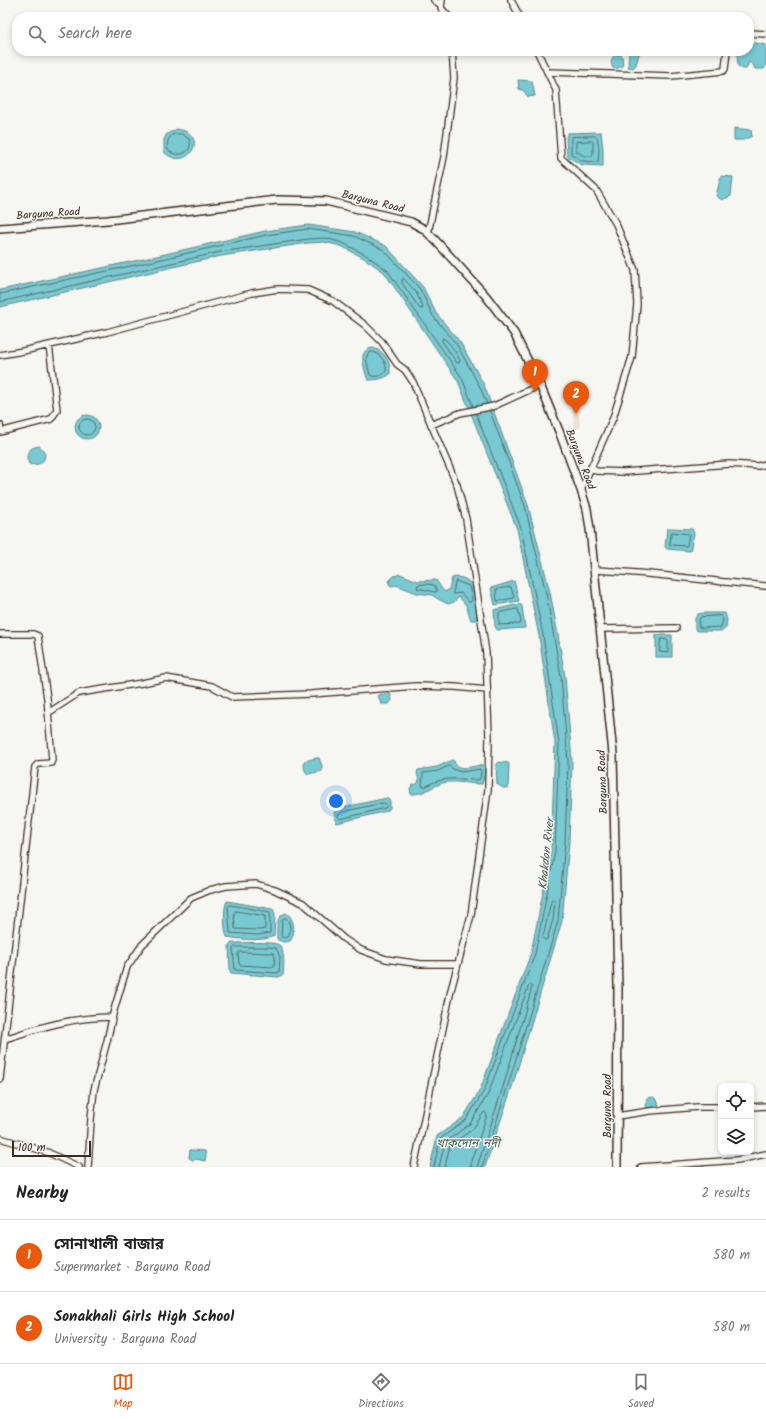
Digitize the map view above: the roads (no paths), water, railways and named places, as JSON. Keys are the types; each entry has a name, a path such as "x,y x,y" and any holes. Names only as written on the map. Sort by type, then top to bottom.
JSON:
{"main road":[{"name":"Barguna Road","path":"0,228 108,220 277,200 326,201 411,222 424,229 486,296 514,333 540,385 581,490 589,523 595,570 613,754 618,987 617,1167"}],"street":[{"path":"434,0 442,3 441,8 445,12"},
{"path":"511,0 517,12"},
{"path":"754,33 766,34"},
{"path":"428,233 446,142 454,78 452,56"},
{"path":"539,56 556,90 561,158 596,190 616,224 635,270 637,304 632,357 612,418 581,490"},
{"path":"547,72 671,76 706,71 723,71 725,69 726,56"},
{"path":"0,355 107,332 252,293 278,289 308,290 333,301 365,325 382,342 397,364 405,370 409,376 423,404 457,485 466,519 486,653 489,737 488,789 471,915 450,990 414,1167"},
{"path":"0,425 1,432 52,419 57,410 49,345"},
{"path":"431,424 460,413 494,406 540,385"},
{"path":"591,467 596,471 624,472 729,464 758,466 766,464"},
{"path":"595,570 663,575 713,582 766,586"},
{"path":"601,629 676,628"},
{"path":"0,634 34,634 38,636 48,713 52,762 38,764 35,767 0,1079"},
{"path":"48,713 79,693 166,678 212,686 232,697 311,694 416,686 487,690"},
{"path":"88,1167 94,1090 106,1047 112,1017 127,967 142,945 191,898 210,890 226,886 256,884 275,890 303,903 349,943 361,950 386,959 421,964 458,964"},
{"path":"5,1039 71,1020 94,1017 112,1017"},
{"path":"754,1107 766,1106"},
{"path":"617,1116 650,1111 718,1107"},
{"path":"0,1138 47,1152 79,1167"},
{"path":"641,1167 737,1160 766,1154"}],"water":[{"path":"754,43 766,45 766,65 764,69 755,69 749,62 746,69 738,66 737,56 754,56"},
{"path":"614,56 622,56 623,65 618,68 613,68 611,64"},
{"path":"629,56 639,56 636,65 633,68 628,67"},
{"path":"518,80 532,81 535,96 528,97 524,91 519,89"},
{"path":"734,128 751,130 752,136 743,140 734,140"},
{"path":"177,129 187,132 193,138 194,144 192,151 187,156 173,158 164,152 164,139 167,134"},
{"path":"601,132 603,166 582,165 567,156 566,137 568,133"},
{"path":"721,176 733,177 731,196 722,200 716,196"},
{"name":"খাকদোন নদী","path":"308,225 355,232 386,246 423,287 436,313 460,342 484,385 528,505 550,592 565,677 572,761 569,842 562,921 512,1087 485,1167 430,1167 437,1136 463,1118 480,1090 531,953 551,852 555,743 539,636 517,529 458,381 384,272 364,258 341,246 324,242 221,256 0,307 0,290 265,231"},
{"path":"373,348 384,354 388,361 390,374 380,379 368,380 363,363 363,354 366,350"},
{"path":"87,415 96,418 99,427 96,436 87,439 78,436 75,427 78,418"},
{"path":"39,446 43,449 45,456 44,460 38,464 29,464 27,455 29,451 34,447"},
{"path":"667,529 692,529 694,534 690,551 667,549 665,547"},
{"path":"400,574 418,581 436,580 445,592 449,589 452,578 458,577 468,581 475,591 477,609 476,620 471,620 466,605 459,597 454,602 448,604 432,595 417,593 396,585 391,586 389,581 394,576"},
{"path":"514,581 519,601 495,605 491,588"},
{"path":"520,604 522,606 525,628 497,630 495,626 494,610"},
{"path":"725,613 727,620 726,628 722,631 698,631 695,629 695,618 698,614"},
{"path":"656,635 672,635 672,657 656,657"},
{"path":"390,693 392,700 389,704 381,704 378,695"},
{"path":"319,758 322,771 308,774 304,767 304,761"},
{"path":"452,760 456,765 463,768 485,765 485,773 482,784 447,782 420,793 411,794 410,788 419,781 417,773 418,770 437,767"},
{"path":"498,762 509,764 508,788 503,788 497,784 496,766"},
{"path":"387,798 390,801 390,808 387,811 336,822 334,812 340,808"},
{"path":"227,901 273,909 275,914 274,936 264,939 227,937 224,919"},
{"path":"286,913 293,922 294,930 290,941 284,942 278,940 277,938 277,927 278,920"},
{"path":"232,943 264,943 279,945 283,955 283,975 278,977 231,973 229,945"},
{"path":"653,1097 657,1100 659,1106 657,1108 647,1109 647,1099"},
{"path":"190,1150 205,1151 205,1161 196,1159 193,1160 189,1158"}],"place":[{"name":"সোনাখালী বাজার","path":"535,392"},
{"name":"Sonakhali Girls High School","path":"576,414"}],"water label":[{"name":"Khakdon River","path":"546,854"}]}
